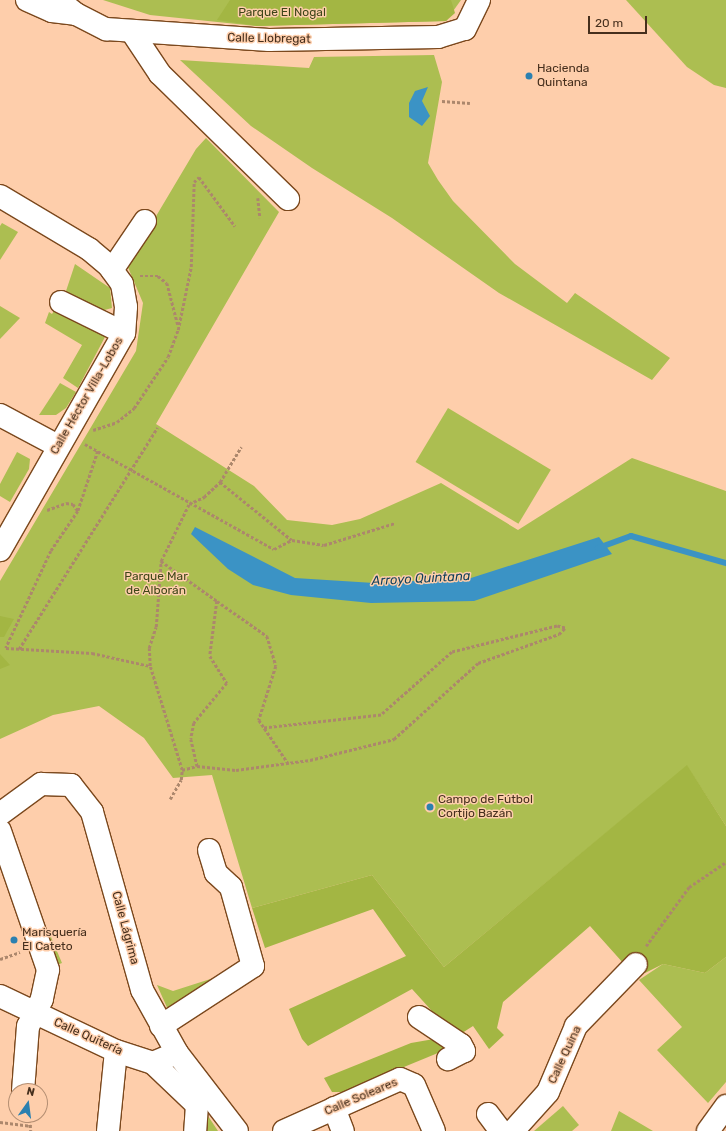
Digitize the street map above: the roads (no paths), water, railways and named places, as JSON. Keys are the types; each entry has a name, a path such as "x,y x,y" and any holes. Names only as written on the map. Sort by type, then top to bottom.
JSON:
{"street":[{"name":"Calle Llobregat","path":"27,0 52,11 76,14"},
{"name":"Calle Llobregat","path":"58,0 76,14 106,29 132,32 269,40 438,37 464,29 479,0"},
{"path":"132,32 160,74 288,199"},
{"name":"Calle Héctor Villa-Lobos","path":"0,550 58,446 124,333 122,284 112,270 88,249 3,204"},
{"path":"112,270 145,221"},
{"path":"61,302 124,333"},
{"path":"0,415 58,446"},
{"name":"Calle Lágrima","path":"0,814 41,784 71,785 92,812 142,990 177,1053 237,1131"},
{"path":"0,831 48,970 35,1013 28,1026 24,1083"},
{"path":"161,1026 253,966 231,887 216,873 209,850"},
{"name":"Calle Quina","path":"514,1131 548,1092 576,1026 636,964"},
{"name":"Calle Quitería","path":"0,996 116,1051 153,1063"},
{"path":"419,1017 461,1044 464,1051 448,1059"},
{"path":"108,1131 116,1051"},
{"path":"177,1053 153,1063 197,1105 195,1131"},
{"name":"Calle Soleares","path":"284,1131 400,1079 414,1085 434,1131"},
{"path":"708,1131 726,1106"},
{"path":"334,1108 344,1131"},
{"path":"488,1114 501,1131"}],"water":[{"path":"428,87 422,101 430,116 422,126 409,117 409,103 415,91"},
{"path":"195,527 295,578 374,583 471,578 599,537 612,554 474,601 371,603 291,595 253,585 228,569 191,534"}],"waterway":[{"name":"Arroyo Quintana","path":"598,548 631,536 726,563"}],"place":[{"name":"Hacienda Quintana","path":"529,76"},
{"name":"Campo de Fútbol Cortijo Bazán","path":"430,807"},
{"name":"Marisquería El Cateto","path":"14,940"}],"park label":[{"name":"Parque El Nogal","path":"282,13"},
{"name":"Parque Mar de Alborán","path":"156,584"}]}
